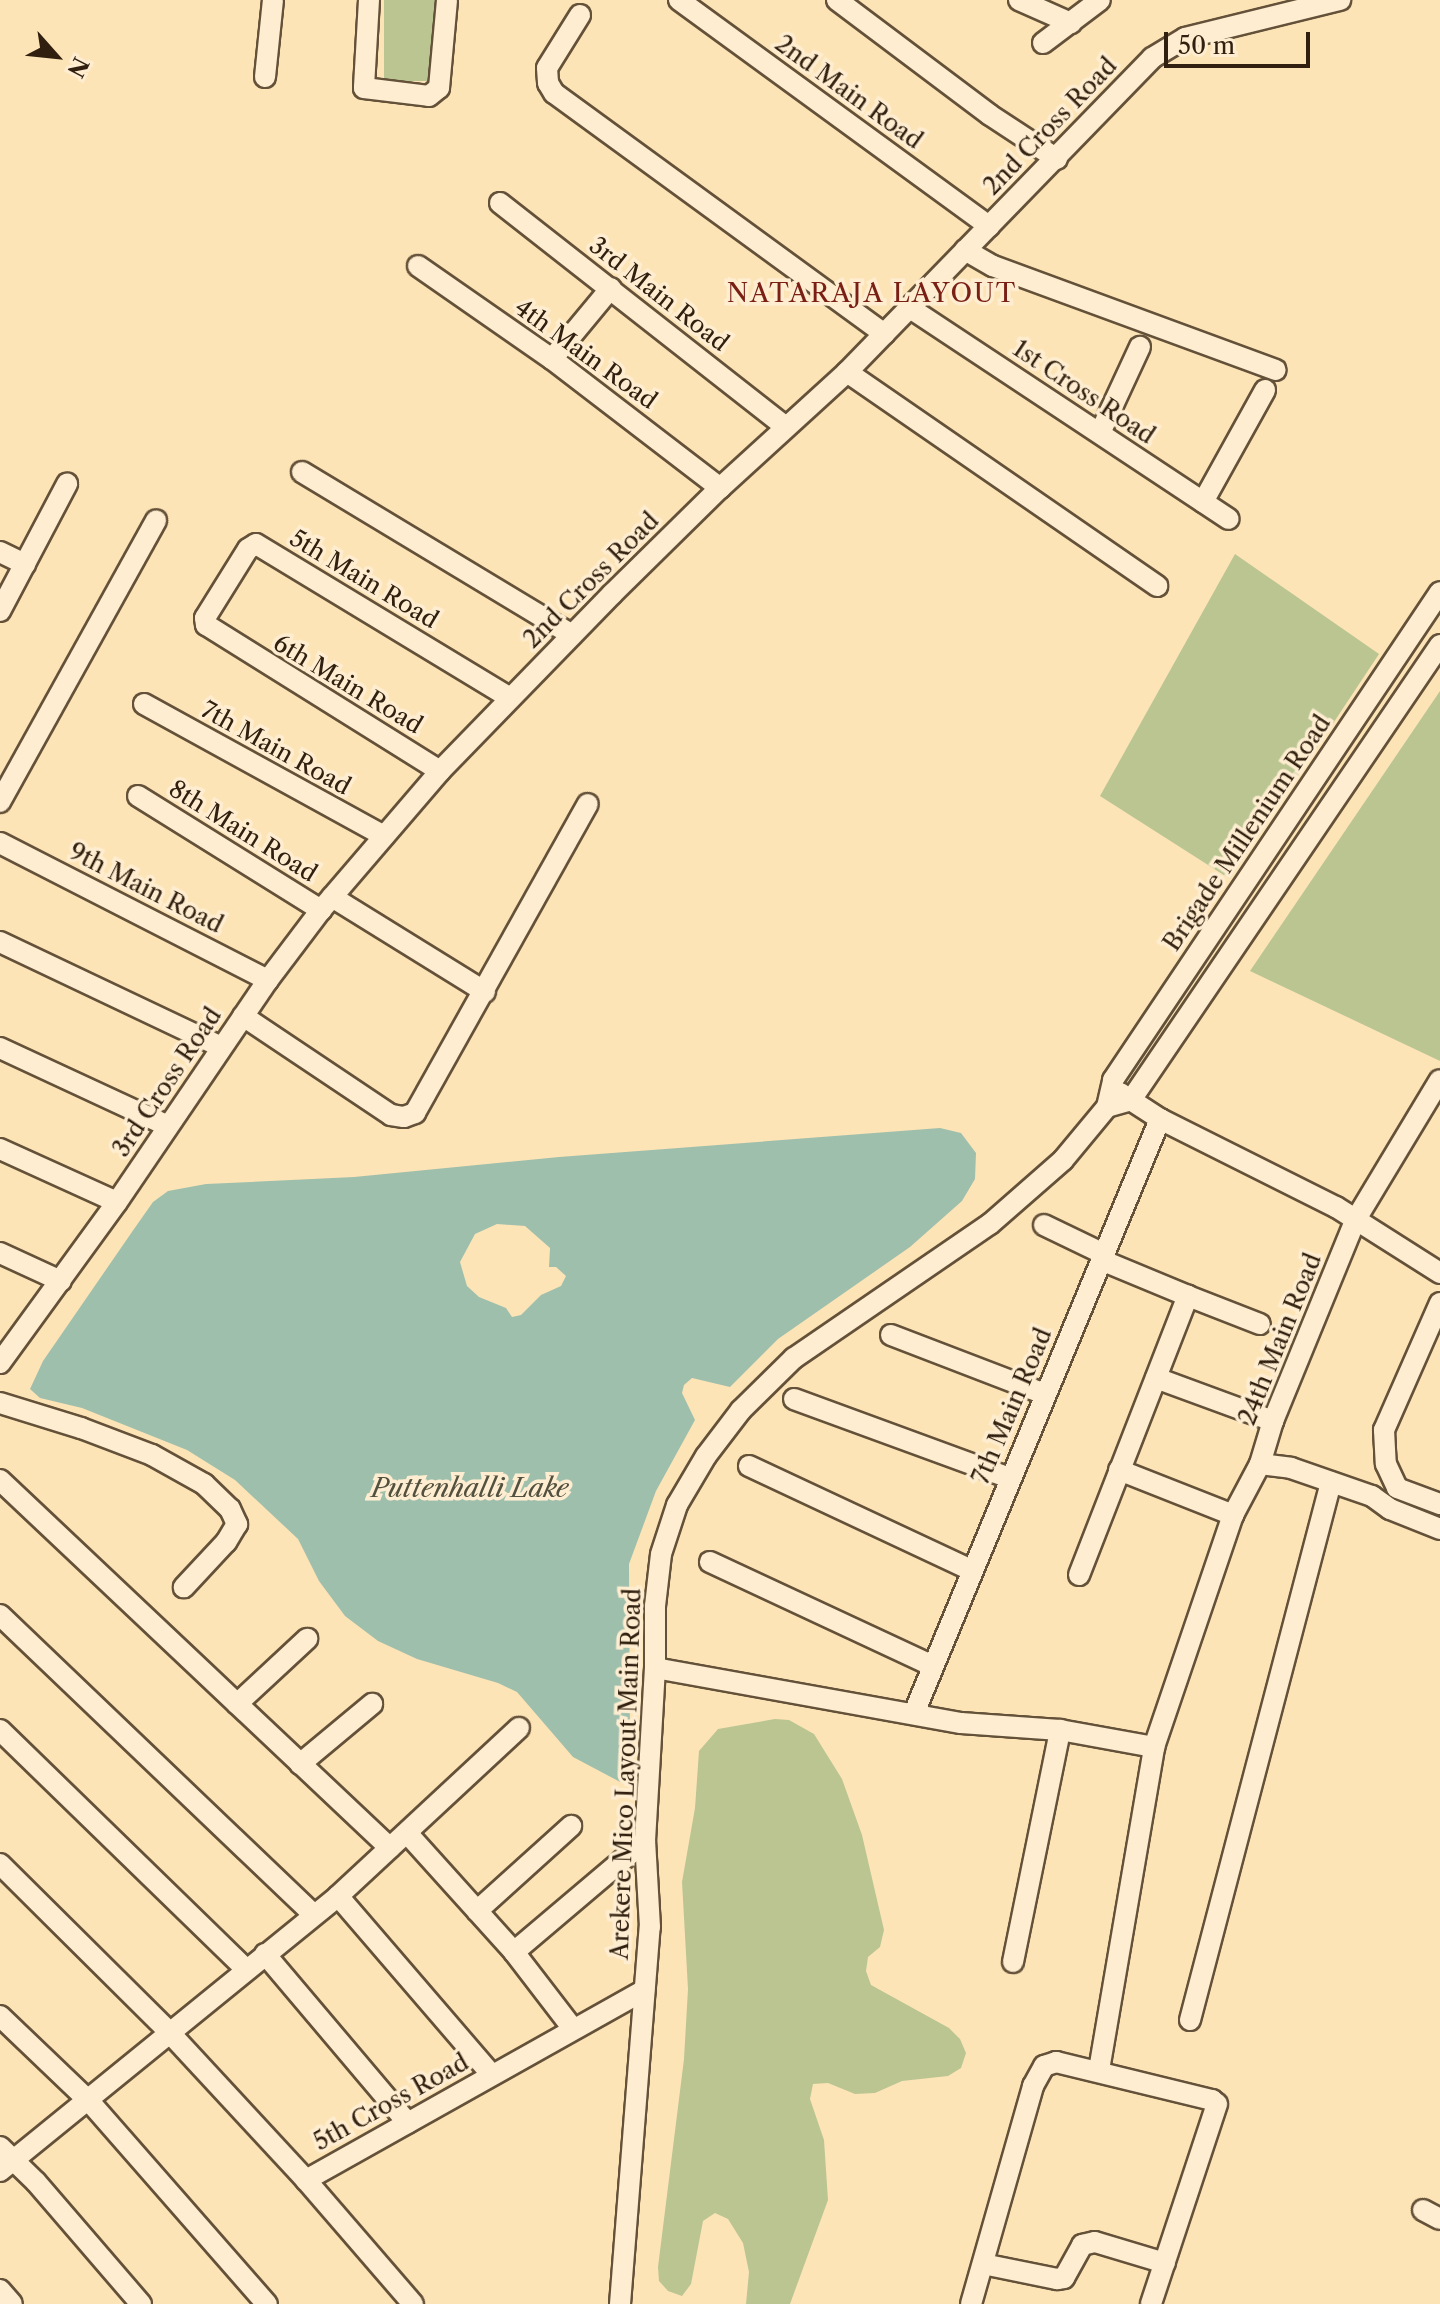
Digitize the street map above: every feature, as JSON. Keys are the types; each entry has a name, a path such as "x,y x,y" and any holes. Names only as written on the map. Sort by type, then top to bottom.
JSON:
{"street":[{"path":"265,77 273,0"},
{"path":"369,0 364,88 435,94 439,88 447,0"},
{"name":"2nd Main Road","path":"680,0 989,226"},
{"path":"837,0 990,115 1057,159"},
{"path":"1019,0 1071,23"},
{"path":"1043,43 1100,0"},
{"name":"2nd Cross Road","path":"384,836 440,771 572,635 720,488 847,372 1168,45 1185,38 1340,0"},
{"path":"580,15 547,68 548,83 554,93 885,334"},
{"name":"3rd Main Road","path":"500,203 786,427"},
{"path":"965,250 993,266 1275,370"},
{"name":"4th Main Road","path":"418,266 552,359 720,488"},
{"path":"552,359 611,288"},
{"name":"1st Cross Road","path":"910,308 1229,519"},
{"path":"1100,433 1140,347"},
{"path":"847,372 1157,586"},
{"path":"1203,502 1265,390"},
{"path":"302,472 572,635"},
{"path":"0,611 67,484"},
{"path":"0,802 156,520"},
{"name":"5th Main Road","path":"228,641 206,625 205,618 248,549 256,544 510,698"},
{"path":"0,552 25,564"},
{"name":"Brigade Millenium Road","path":"1107,1107 1109,1086 1440,592"},
{"name":"6th Main Road","path":"228,641 440,771"},
{"path":"1107,1107 1131,1100 1440,645"},
{"name":"7th Main Road","path":"144,704 384,836"},
{"name":"8th Main Road","path":"138,796 485,992"},
{"path":"243,1016 391,1115 404,1117 415,1113 588,804"},
{"name":"3rd Cross Road","path":"2,1358 117,1202 268,980 384,836"},
{"name":"9th Main Road","path":"0,843 268,980"},
{"path":"0,942 221,1047"},
{"path":"0,1048 168,1126"},
{"name":"24th Main Road","path":"1439,1085 1356,1219 1273,1421 1260,1464 1291,1468 1372,1496 1390,1509 1440,1529"},
{"path":"1109,1086 1160,1119 1356,1219 1440,1273"},
{"name":"Arekere Mico Layout Main Road","path":"620,2304 650,1927 645,1841 655,1668 655,1606 661,1554 677,1505 706,1456 741,1410 794,1358 990,1224 1063,1160 1107,1107"},
{"name":"7th Main Road","path":"914,1713 931,1665 1160,1119"},
{"path":"0,1149 117,1202"},
{"path":"1044,1225 1103,1257 1188,1296 1260,1324"},
{"path":"0,1253 61,1281"},
{"path":"1079,1575 1188,1296"},
{"path":"1390,1509 1397,1488 1386,1464 1384,1430 1440,1303"},
{"path":"891,1335 1045,1394"},
{"path":"1156,1378 1273,1421"},
{"path":"794,1399 1010,1478"},
{"path":"0,1403 81,1428 152,1455 204,1484 230,1509 237,1524 226,1542 184,1587"},
{"path":"1099,2070 1154,1747 1233,1515 1260,1464"},
{"path":"749,1466 971,1570"},
{"path":"1119,1470 1233,1515"},
{"path":"0,1480 390,1848"},
{"path":"1190,2020 1331,1482"},
{"path":"1372,1496 1397,1488 1440,1504"},
{"path":"710,1562 931,1665"},
{"path":"0,1615 314,1915"},
{"path":"237,1704 307,1639"},
{"path":"655,1668 961,1723 1060,1730 1154,1747"},
{"path":"300,1764 372,1704"},
{"path":"141,2304 4,2159 89,2101 169,2032 338,1896 519,1728"},
{"path":"0,1730 247,1970"},
{"path":"1013,1962 1060,1730"},
{"path":"477,1911 571,1826"},
{"path":"407,1833 514,1952 573,2029"},
{"path":"514,1952 645,1841"},
{"path":"0,1864 169,2032 306,2180"},
{"path":"338,1896 492,2075"},
{"path":"265,1954 408,2123"},
{"name":"5th Cross Road","path":"413,2304 306,2180 644,1990"},
{"path":"0,2016 89,2101 267,2304"},
{"path":"971,2304 1033,2086 1044,2066 1056,2062 1099,2070 1212,2100 1217,2104 1151,2304"},
{"path":"983,2264 1064,2278 1082,2245 1095,2242 1165,2263"},
{"path":"0,2290 12,2304"}],"green space":[{"path":"384,0 438,0 438,81 384,81"},
{"path":"1235,554 1379,654 1230,879 1100,796"},
{"path":"1440,691 1440,1061 1250,971"},
{"path":"775,1719 789,1720 814,1734 842,1779 862,1835 884,1930 880,1947 868,1957 866,1971 871,1985 949,2028 960,2039 966,2053 961,2068 948,2076 902,2081 875,2093 855,2094 828,2083 813,2084 810,2099 824,2140 828,2200 790,2304 746,2304 749,2272 743,2243 728,2219 715,2213 703,2221 691,2284 682,2296 668,2291 659,2281 658,2267 684,2059 688,1989 682,1882 695,1808 699,1751 718,1729"}],"water":[{"name":"Puttenhalli Lake","path":"940,1128 961,1133 976,1153 975,1179 962,1201 910,1247 778,1339 730,1387 692,1378 684,1385 682,1393 695,1420 656,1491 629,1564 630,1752 624,1784 573,1757 517,1692 498,1683 417,1659 378,1641 345,1616 319,1581 298,1539 235,1480 187,1450 82,1408 40,1398 30,1389 43,1361 134,1229 153,1202 168,1191 206,1184 354,1177 559,1157","holes":["497,1224 525,1226 550,1248 549,1267 556,1267 566,1276 561,1286 541,1295 521,1315 512,1317 506,1308 479,1297 467,1286 460,1262 475,1234"]}],"district":[{"name":"NATARAJA LAYOUT","path":"872,294"}]}
